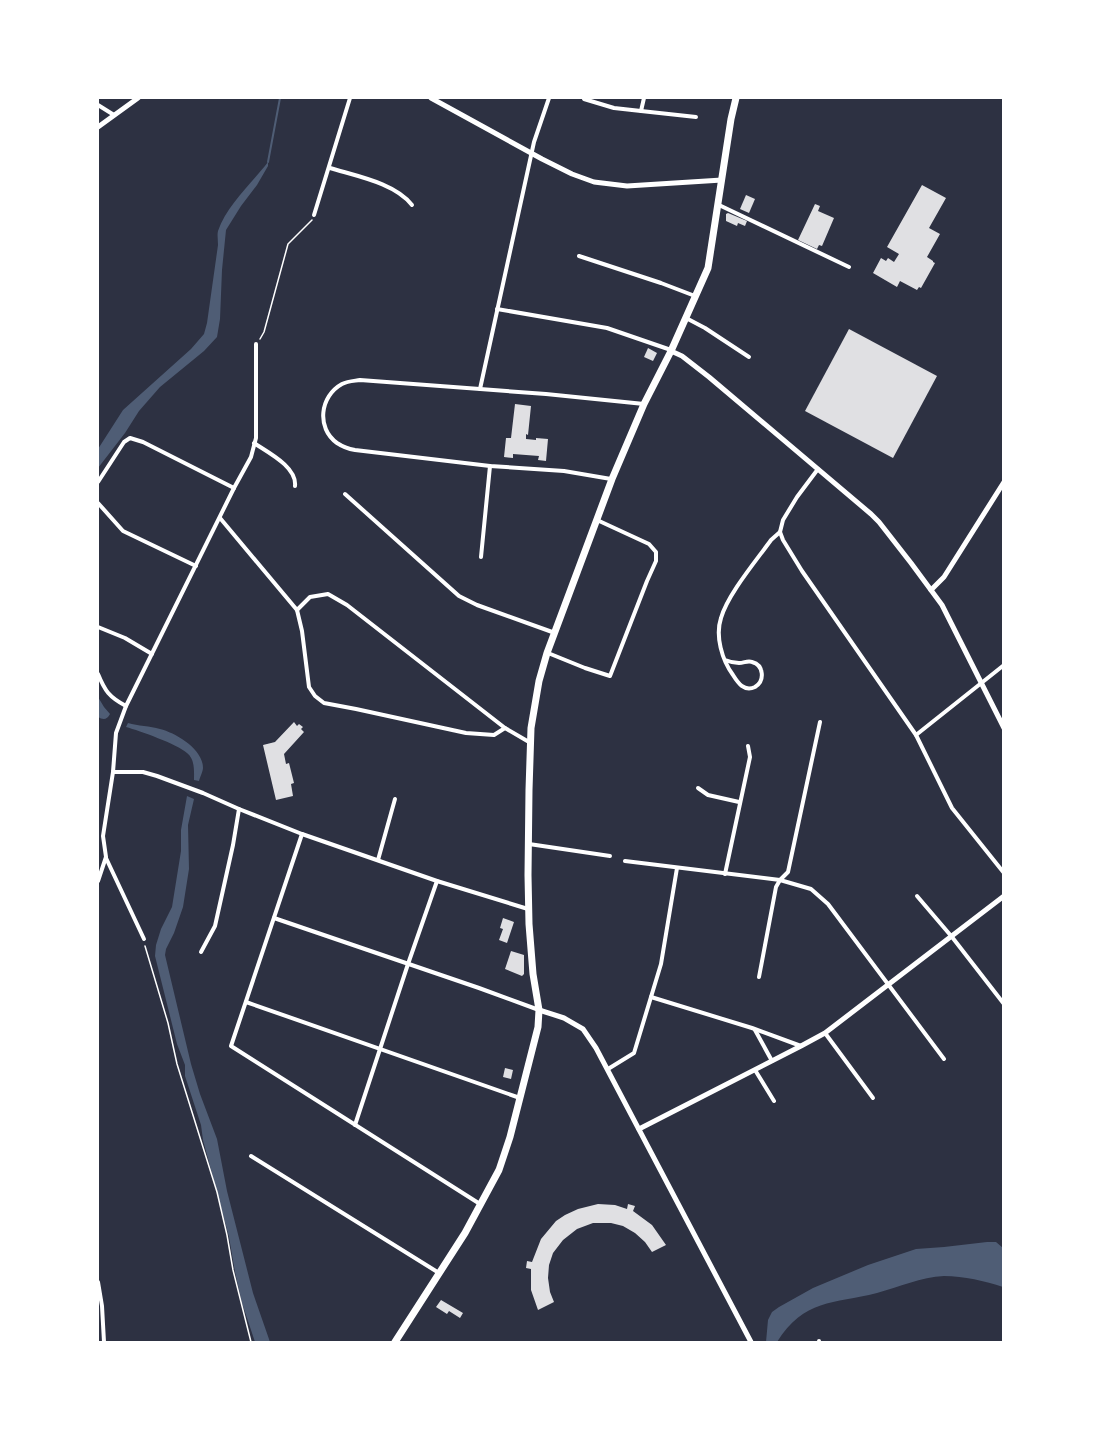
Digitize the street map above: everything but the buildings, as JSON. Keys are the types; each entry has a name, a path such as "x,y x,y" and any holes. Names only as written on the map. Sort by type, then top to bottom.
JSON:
{"main road":[{"path":"395,1342 440,1274 481,1205 499,1170 521,1098 538,1027 539,1010 533,974 529,909 529,844 531,743 534,705 539,681 547,652 612,479 709,264 736,98"}],"street":[{"path":"98,127 138,98"},
{"path":"314,215 350,98"},
{"path":"431,98 532,153 594,182 608,185 652,186 722,180"},
{"path":"480,389 535,137 549,98"},
{"path":"641,111 644,98"},
{"path":"584,99 614,108 696,117"},
{"path":"98,105 114,114"},
{"path":"330,168 390,188 402,194 412,206"},
{"path":"718,204 849,267"},
{"path":"579,256 696,297"},
{"path":"497,309 607,328 682,356 709,377 819,468 876,519 932,590 945,611 1004,728"},
{"path":"686,318 749,357"},
{"path":"144,939 106,857 103,836 116,732 126,706 251,457 256,438 256,344"},
{"path":"612,479 564,471 490,466 346,448 331,437 324,425 326,400 339,386 348,381 374,380 644,404"},
{"path":"98,482 124,442 130,438 143,442 234,488"},
{"path":"255,443 291,470 296,480 295,486"},
{"path":"481,557 490,466"},
{"path":"819,468 787,512 780,527 785,546 916,735 952,808 1004,873"},
{"path":"932,590 945,576 1004,482"},
{"path":"345,494 459,596 477,605 555,633"},
{"path":"98,503 123,531 196,566"},
{"path":"220,518 297,610 309,687 324,703 466,733 494,735 505,728"},
{"path":"547,652 610,676 656,561 656,552 649,544 597,520"},
{"path":"725,660 737,663 747,661 756,663 762,674 760,682 753,688 741,686 730,672 725,660 719,630 726,605 771,540 780,532"},
{"path":"297,610 310,597 328,594 347,605 505,728 531,743"},
{"path":"98,627 125,638 152,654"},
{"path":"916,735 1004,665"},
{"path":"98,674 109,695 126,706"},
{"path":"759,977 776,887 788,872 820,722"},
{"path":"725,874 750,757 748,746"},
{"path":"112,772 144,772 157,776 302,834 437,881 529,909"},
{"path":"698,788 708,795 739,802"},
{"path":"378,860 395,799"},
{"path":"201,952 215,926 239,809"},
{"path":"302,834 231,1046 481,1205"},
{"path":"529,844 610,856"},
{"path":"98,881 106,857"},
{"path":"625,861 780,880 811,889 828,904 944,1059"},
{"path":"608,1069 634,1053 661,964 677,868"},
{"path":"355,1125 437,881"},
{"path":"917,896 1004,1004"},
{"path":"639,1129 825,1033 1004,896"},
{"path":"274,918 564,1018 583,1029 608,1069 752,1342"},
{"path":"651,996 801,1046"},
{"path":"246,1002 521,1098"},
{"path":"754,1029 772,1061"},
{"path":"825,1033 873,1098"},
{"path":"755,1070 774,1101"},
{"path":"251,1156 440,1274"},
{"path":"98,1282 104,1342"}],"path":[{"path":"256,344 264,332 288,244 311,223 314,215"},
{"path":"144,939 177,1064 217,1192 232,1270 251,1342"}],"water":[{"path":"268,162 257,185 226,230 217,337 204,351 160,387 139,411 98,468 98,449 123,410 191,349 204,334 218,245 218,231 227,212"},
{"path":"98,697 110,714 103,719 98,717"},
{"path":"128,723 166,731 188,743 199,754 202,761 203,769 199,781 194,780 193,762 187,753 167,742 126,727"},
{"path":"187,796 194,799 188,825 189,869 183,907 165,955 191,1064 217,1139 227,1191 253,1293 270,1342 255,1342 242,1303 229,1237 201,1125 185,1076 185,1065 177,1044 155,956 161,929 172,907"},
{"path":"996,1242 1003,1248 1003,1287 959,1277 927,1278 809,1310 787,1328 777,1342 766,1342 768,1320 772,1312 813,1288 868,1265 916,1249"}],"waterway":[{"path":"268,162 280,98"}]}
